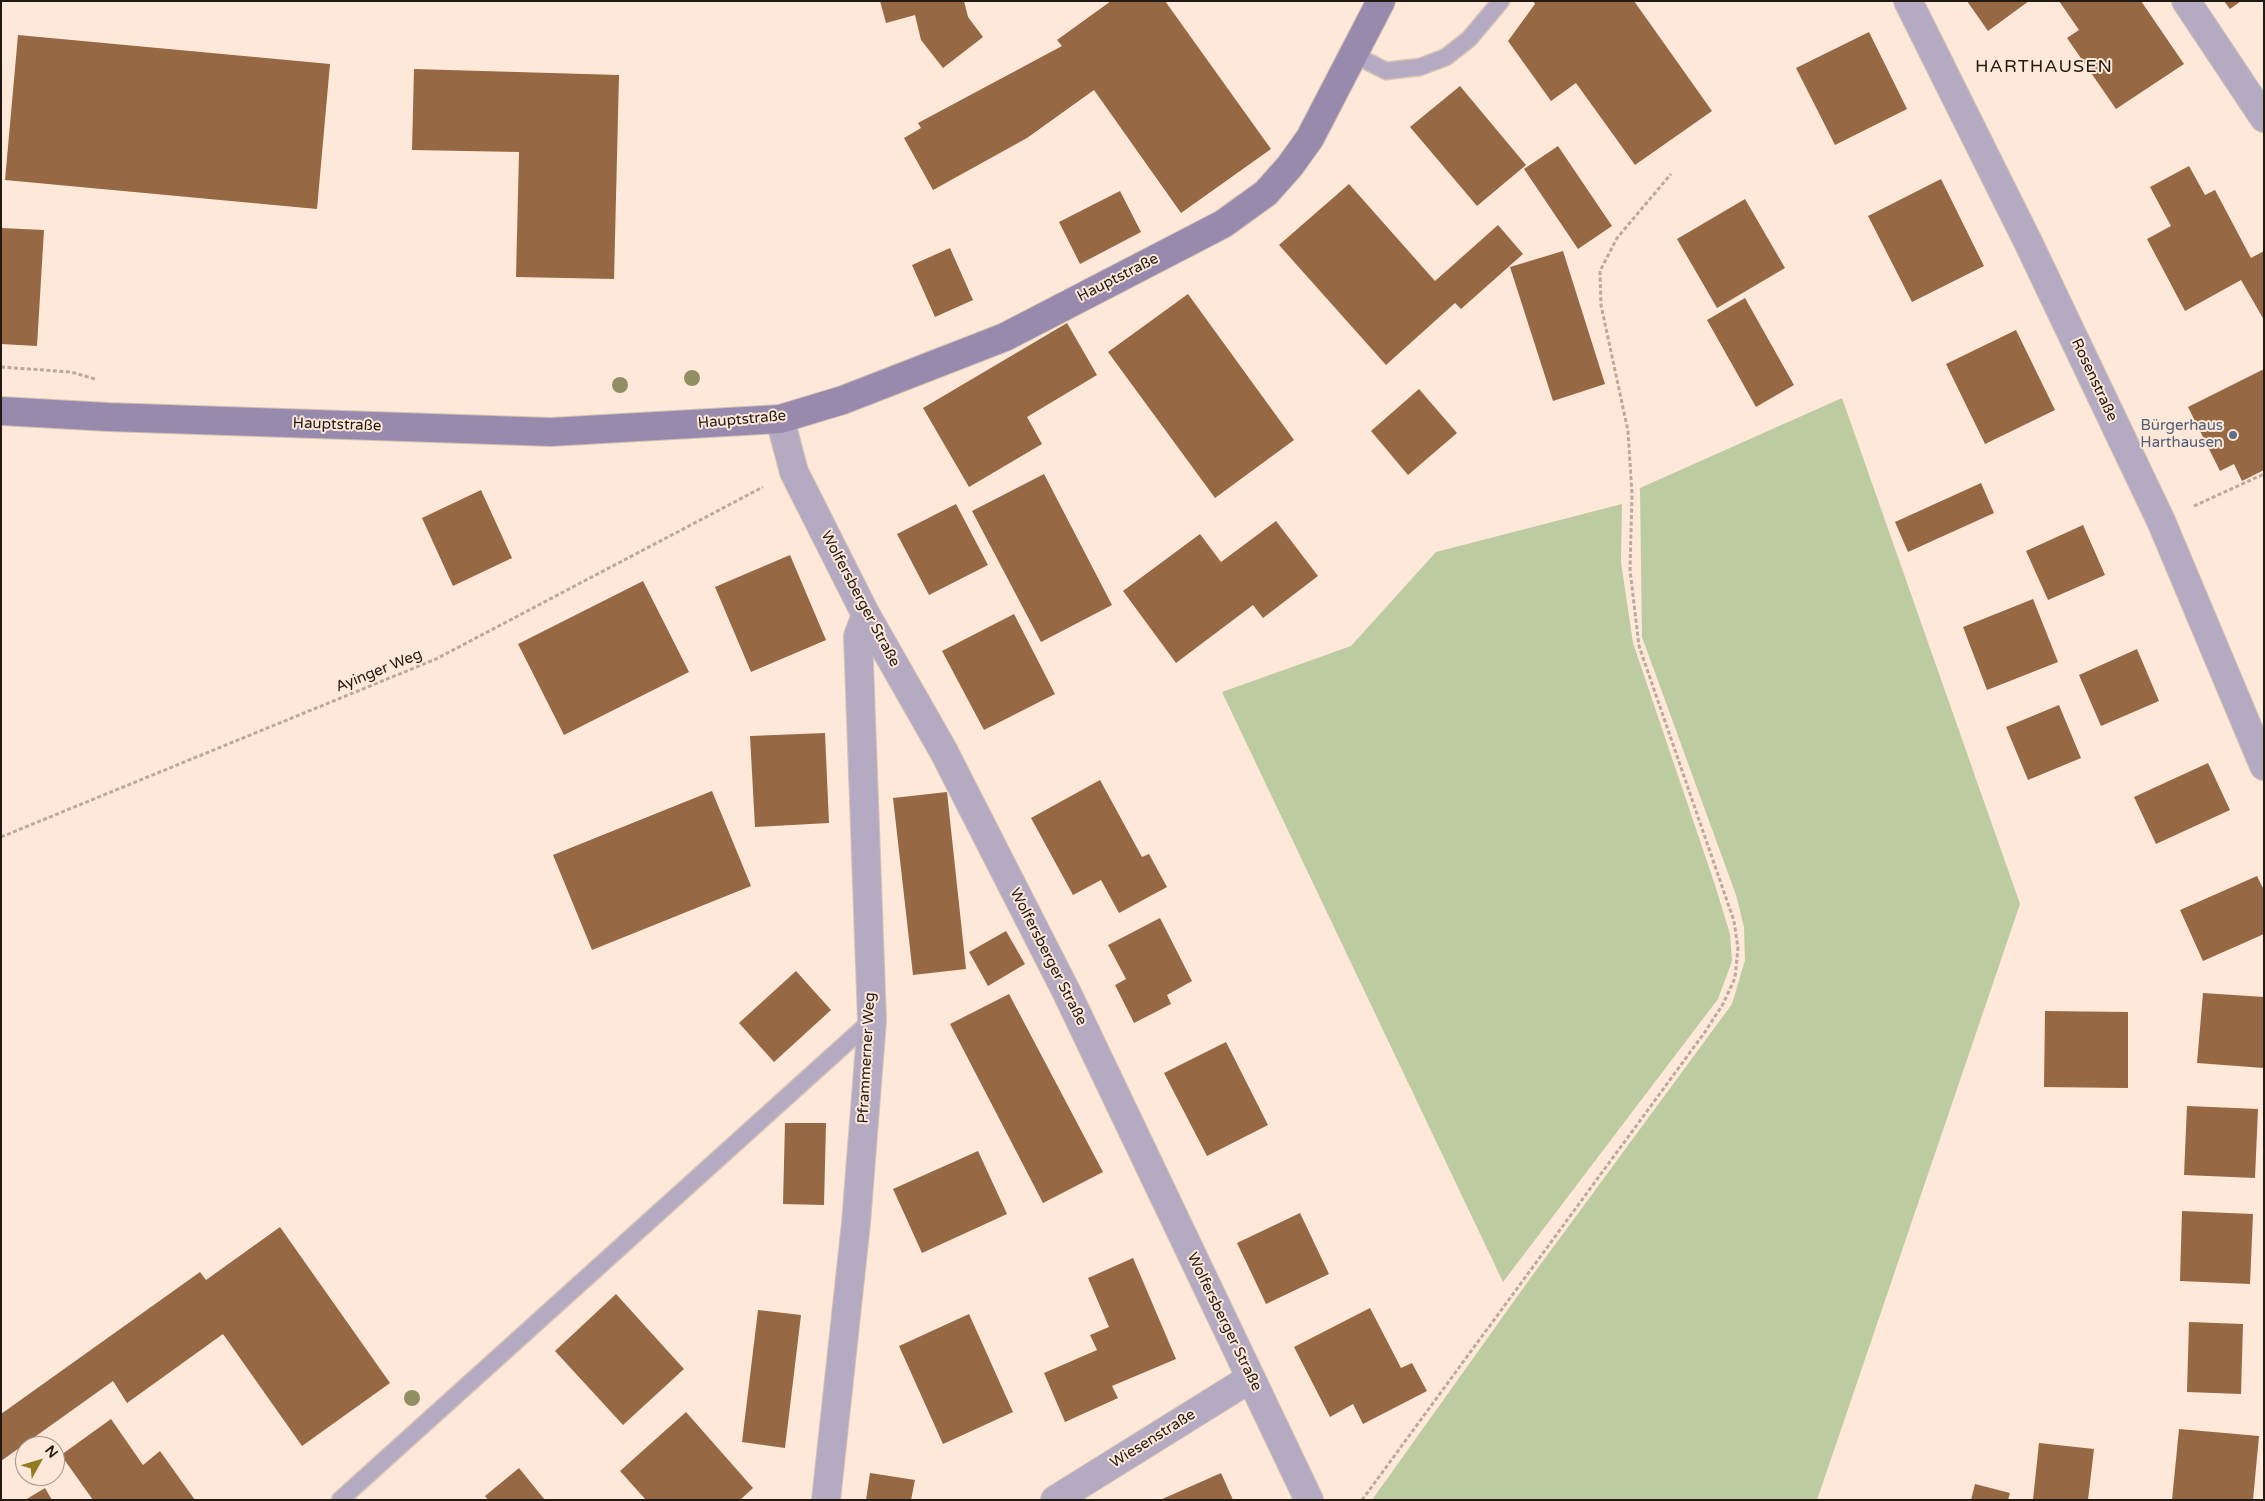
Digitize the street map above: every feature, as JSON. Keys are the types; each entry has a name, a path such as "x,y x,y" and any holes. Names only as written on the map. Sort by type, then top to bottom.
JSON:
{"street":[{"name":"Hauptstraße","path":"1,411 108,417 550,432 780,419 843,400 1005,337 1223,224 1266,193 1290,166 1310,138 1381,1"},
{"name":"Rosenstraße","path":"1908,1 2033,251 2161,521 2264,766"},
{"path":"2186,1 2264,118"},
{"name":"Wolfersberger Straße","path":"780,419 794,472 866,615 943,750 1063,984 1309,1500"},
{"name":"Pframmerner Weg","path":"826,1500 856,1223 872,1020 858,636 866,615"},
{"name":"Wiesenstraße","path":"1055,1500 1251,1378"}],"lane":[{"path":"1353,54 1386,71 1420,67 1446,57 1470,39 1501,1"},
{"path":"340,1500 872,1020"}],"path":[{"path":"1362,1500 1705,1032 1723,1004 1735,978 1738,948 1734,921 1639,646 1630,570 1632,494 1628,431 1601,305 1600,271 1617,238 1672,174"},
{"path":"1,367 71,372 103,381"},
{"path":"2161,521 2264,474"},
{"name":"Ayinger Weg","path":"1,837 436,659 750,493"}],"green space":[{"path":"1842,398 2020,904 1817,1500 1372,1500 1529,1280 1732,1004 1745,960 1744,927 1736,895 1642,637 1640,488"},
{"path":"1622,504 1621,562 1633,643 1715,885 1730,934 1732,961 1718,999 1503,1282 1222,692 1351,646 1436,552"}],"building":[{"path":"880,1 964,1 968,17 983,37 943,68 921,40 915,15 886,23"},
{"path":"1111,1 1165,1 1271,149 1181,213 1094,90 1027,138 933,190 904,138 921,128 918,123 1062,46 1057,40"},
{"path":"1533,1 1634,1 1712,111 1635,165 1576,83 1551,101 1508,41 1535,4"},
{"path":"1967,1 2029,1 1988,31"},
{"path":"2059,1 2141,1 2184,64 2116,109 2067,38 2079,30"},
{"path":"2224,1 2241,1 2230,9"},
{"path":"1869,32 1907,109 1835,145 1796,68"},
{"path":"18,35 330,64 317,209 5,180"},
{"path":"414,69 619,75 614,279 516,277 519,152 412,150"},
{"path":"1460,86 1526,165 1477,206 1410,127"},
{"path":"1558,146 1612,226 1578,249 1524,169"},
{"path":"2189,166 2205,195 2215,190 2251,258 2264,251 2264,320 2241,280 2185,311 2147,239 2171,226 2150,187"},
{"path":"1941,179 1984,266 1912,302 1868,216"},
{"path":"1349,184 1435,281 1498,225 1523,254 1461,309 1455,303 1386,365 1279,245"},
{"path":"1120,191 1141,232 1080,264 1059,222"},
{"path":"1745,199 1785,268 1717,308 1677,239"},
{"path":"1,228 44,230 37,346 1,344"},
{"path":"950,248 973,300 935,317 912,265"},
{"path":"1563,251 1605,384 1553,401 1510,267"},
{"path":"1188,294 1294,440 1215,498 1108,352"},
{"path":"1745,298 1794,385 1756,407 1707,320"},
{"path":"1067,323 1097,375 1027,417 1042,444 969,487 923,408"},
{"path":"2016,330 2055,410 1985,444 1946,364"},
{"name":"Bürgerhaus Harthausen","path":"2264,369 2264,470 2242,481 2234,464 2220,471 2188,407"},
{"path":"1419,389 1457,433 1408,475 1371,431"},
{"path":"1044,474 1112,605 1041,642 972,511"},
{"path":"1981,483 1994,513 1908,552 1895,522"},
{"path":"481,490 512,558 453,586 422,518"},
{"path":"956,504 988,565 929,595 897,534"},
{"path":"1276,521 1318,576 1263,618 1253,605 1176,663 1123,591 1200,534 1221,562"},
{"path":"2083,525 2105,575 2048,600 2026,551"},
{"path":"790,555 826,640 751,672 715,587"},
{"path":"643,581 689,672 564,735 518,644"},
{"path":"2033,599 2058,662 1987,690 1963,627"},
{"path":"1014,614 1055,694 984,730 942,651"},
{"path":"2137,649 2159,701 2101,726 2079,675"},
{"path":"2059,705 2081,758 2028,780 2006,727"},
{"path":"825,733 829,823 755,827 750,736"},
{"path":"2208,763 2230,810 2156,844 2134,797"},
{"path":"1100,780 1142,857 1149,854 1167,887 1119,913 1101,880 1073,895 1031,818"},
{"path":"712,791 751,886 592,950 553,855"},
{"path":"947,792 966,969 913,975 893,798"},
{"path":"2257,876 2264,890 2264,934 2203,961 2180,910"},
{"path":"1160,918 1192,981 1167,995 1171,1004 1134,1023 1115,985 1126,979 1108,945"},
{"path":"1006,931 1025,964 988,986 969,952"},
{"path":"796,971 831,1010 774,1062 739,1023"},
{"path":"2203,993 2264,997 2264,1068 2197,1063"},
{"path":"1009,994 1103,1172 1043,1203 950,1024"},
{"path":"2045,1011 2128,1012 2128,1088 2044,1087"},
{"path":"1226,1042 1268,1125 1207,1156 1164,1073"},
{"path":"2187,1106 2258,1109 2255,1178 2184,1175"},
{"path":"785,1123 826,1123 824,1205 783,1204"},
{"path":"978,1151 1007,1214 922,1253 893,1189"},
{"path":"2182,1211 2253,1214 2250,1284 2180,1281"},
{"path":"1300,1213 1329,1274 1266,1304 1237,1243"},
{"path":"280,1227 390,1383 302,1446 223,1334 127,1403 113,1381 36,1436 15,1436 15,1451 1,1461 1,1414 200,1272 206,1280"},
{"path":"1133,1258 1176,1359 1112,1386 1118,1398 1065,1422 1044,1373 1097,1350 1090,1335 1109,1327 1088,1278"},
{"path":"616,1294 684,1369 623,1425 555,1351"},
{"path":"1370,1308 1401,1368 1412,1363 1427,1391 1363,1424 1353,1404 1330,1417 1294,1347"},
{"path":"758,1310 801,1315 785,1448 742,1442"},
{"path":"969,1314 1013,1412 943,1444 899,1346"},
{"path":"2189,1322 2243,1324 2241,1394 2187,1392"},
{"path":"686,1412 753,1488 740,1500 646,1500 620,1471"},
{"path":"111,1419 143,1465 160,1451 195,1500 93,1500 65,1461 65,1452"},
{"path":"2179,1429 2259,1436 2253,1500 2172,1500"},
{"path":"2039,1443 2094,1449 2088,1500 2033,1500"},
{"path":"519,1468 545,1500 488,1500 485,1496"},
{"path":"870,1473 915,1480 911,1500 866,1500"},
{"path":"1221,1473 1233,1500 1160,1500"},
{"path":"1975,1484 2010,1493 2008,1500 1971,1500"},
{"path":"45,1488 52,1500 25,1500"}],"place":[{"name":"Bürgerhaus Harthausen","path":"2233,435"}],"district":[{"name":"HARTHAUSEN","path":"2044,67"}]}
